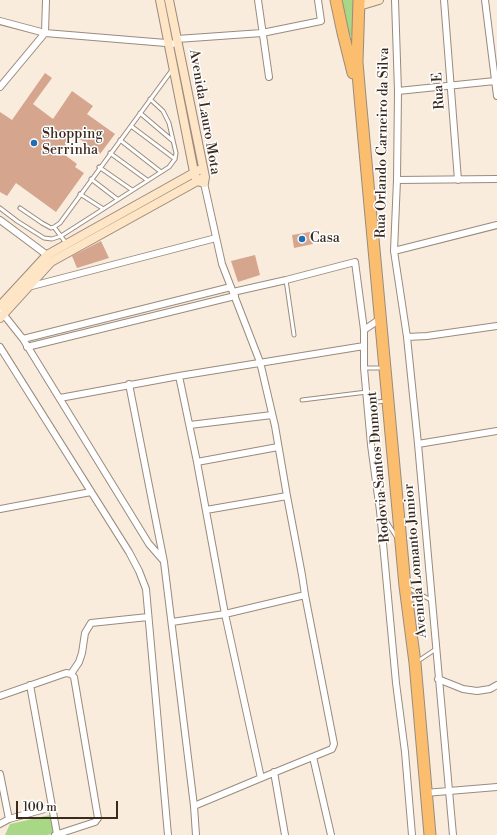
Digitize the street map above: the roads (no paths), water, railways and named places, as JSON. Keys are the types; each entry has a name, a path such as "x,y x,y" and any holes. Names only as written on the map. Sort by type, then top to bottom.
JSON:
{"highway":[{"name":"Rodovia Santos Dumont","path":"336,0 360,97"},
{"name":"Rodovia Santos Dumont","path":"359,3 357,62 405,586 415,663 430,835"},
{"path":"343,33 349,40 354,40 358,33"}],"street":[{"path":"0,87 45,33 46,0"},
{"name":"Avenida Lauro Mota","path":"160,0 182,63 203,168 202,181"},
{"name":"Avenida Lauro Mota","path":"169,0 175,42 173,66 194,172 202,181"},
{"path":"258,0 269,77"},
{"path":"0,21 45,33 175,42 262,34 321,20 318,0"},
{"name":"Rua Orlando Carneiro da Silva","path":"395,0 398,91 397,180 394,251 398,286"},
{"name":"Rua E","path":"444,0 458,180"},
{"path":"485,0 497,96"},
{"path":"359,3 375,1"},
{"path":"173,66 182,63"},
{"path":"398,91 495,81"},
{"path":"0,306 66,244 203,168"},
{"path":"397,180 497,179"},
{"path":"164,562 149,544 23,339 1,314 28,287 49,259 71,251 202,181 222,264 260,362 272,415 334,744 332,749 194,806"},
{"path":"0,220 49,259"},
{"path":"394,251 497,225"},
{"path":"28,287 216,238"},
{"path":"66,244 71,251"},
{"path":"23,339 286,280 355,262 364,330 364,368 371,445 380,511 412,835"},
{"name":"Avenida Lomanto Junior","path":"398,286 407,337 418,444 453,835"},
{"path":"27,347 233,292"},
{"path":"364,330 380,319"},
{"path":"407,337 427,336 497,326"},
{"path":"60,398 129,384 364,346"},
{"path":"1,351 91,492 139,571 146,589 168,835"},
{"path":"179,376 190,425 225,614 261,778"},
{"path":"129,384 164,562 194,806 196,835"},
{"path":"190,425 272,415"},
{"path":"418,444 497,431"},
{"path":"197,462 278,447"},
{"path":"0,509 91,492"},
{"path":"206,510 287,496"},
{"path":"172,622 225,614 305,595"},
{"path":"71,674 79,662 85,633 91,623 148,617"},
{"path":"0,696 30,685 66,673 71,674 74,677 98,818 95,822 74,832 56,835 30,685"},
{"path":"438,679 463,689 477,691 490,689 497,685"},
{"path":"313,757 331,835"},
{"path":"274,772 286,835"},
{"path":"0,774 9,820"},
{"path":"426,793 497,788"},
{"path":"0,824 52,807"}],"lane":[{"path":"20,208 51,228 60,223 173,66"},
{"path":"0,208 44,238 52,239 61,236 102,208 169,167 175,159 176,153 167,116 164,111 150,99"},
{"path":"140,113 173,141"},
{"path":"131,126 175,159"},
{"path":"120,140 161,172"},
{"path":"110,153 147,180"},
{"path":"99,167 132,190"},
{"path":"91,179 117,200"},
{"path":"80,194 102,208"},
{"path":"54,227 66,244"},
{"path":"286,280 294,335"},
{"path":"364,368 385,368"},
{"path":"302,400 367,392"},
{"path":"368,403 388,401"},
{"path":"380,511 402,546"},
{"path":"405,586 431,600"},
{"path":"415,663 436,649"}],"place":[{"name":"Shopping Serrinha","path":"34,143"},
{"name":"Casa","path":"302,239"}]}
